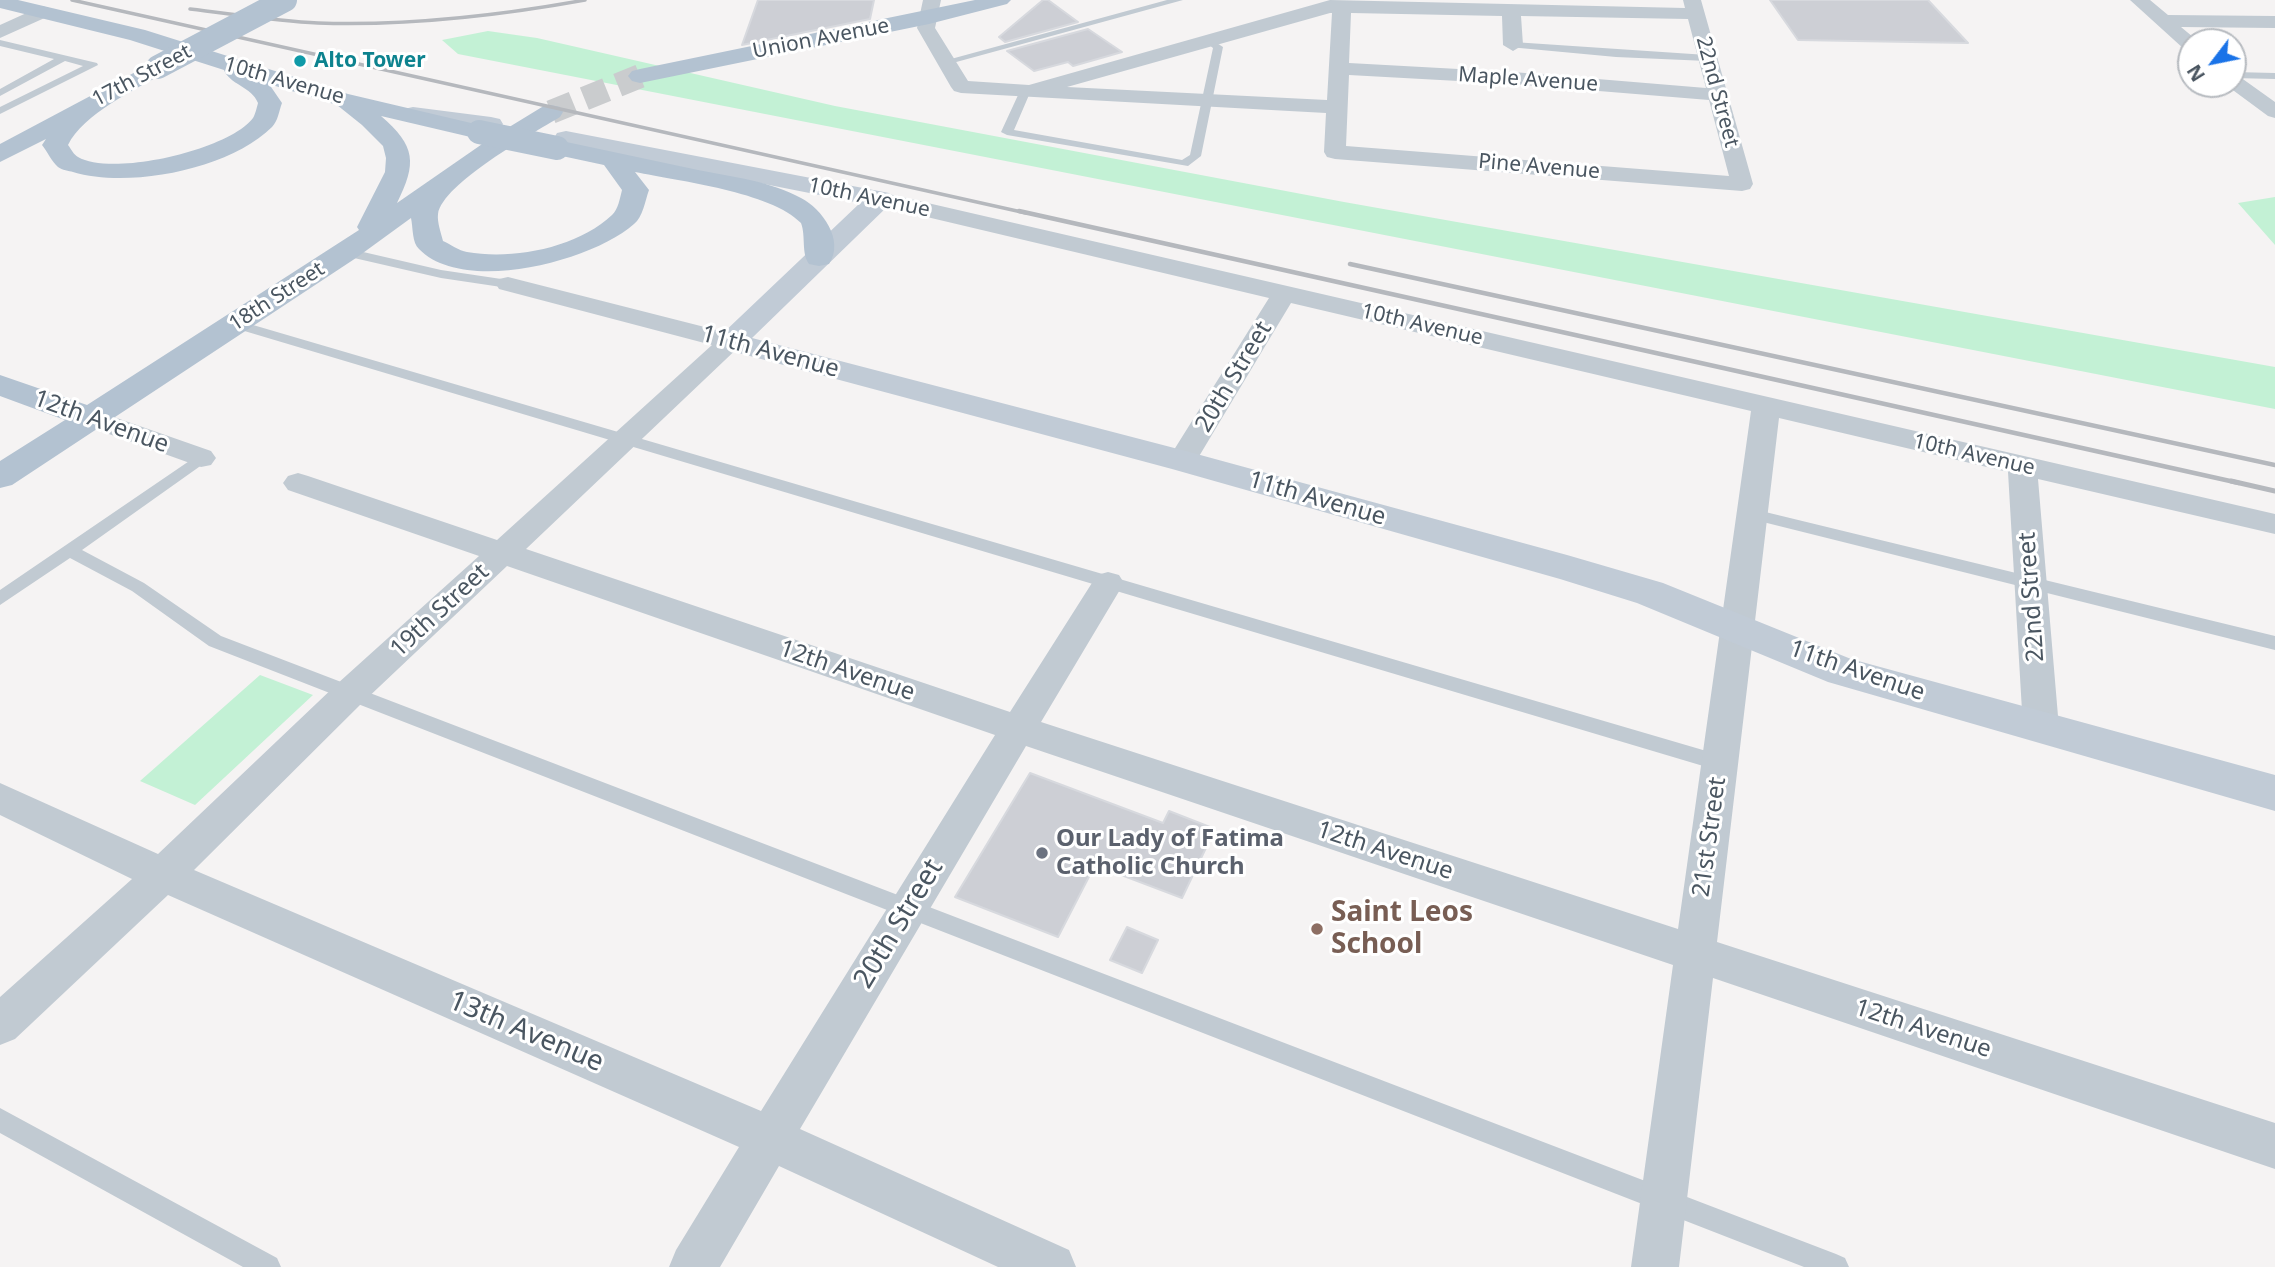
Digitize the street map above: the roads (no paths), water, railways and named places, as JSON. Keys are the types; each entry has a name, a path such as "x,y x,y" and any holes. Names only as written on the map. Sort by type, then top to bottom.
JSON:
{"main road":[{"name":"17th Street","path":"0,154 111,93 152,64 263,0"},
{"name":"17th Street","path":"0,142 285,0"},
{"name":"Union Avenue","path":"640,75 930,9 1000,0"},
{"name":"10th Avenue","path":"0,2 136,35 341,99 562,143 613,160 736,187 787,202 806,213 813,221 820,236 819,258"},
{"path":"111,93 62,129 55,145 61,159 80,168 113,172 181,162 242,139 264,122 270,112 270,105 261,89 226,65"},
{"path":"341,99 371,118 385,132 400,158 400,172 390,195 355,245"},
{"name":"18th Street","path":"0,477 236,324 355,245 441,183 551,112"},
{"path":"441,183 424,216 427,239 433,247 462,260 481,263 517,262 571,251 609,232 630,212 636,196 634,183 624,168 613,160"},
{"name":"12th Avenue","path":"0,386 91,418"}],"street":[{"path":"2139,0 2177,33"},
{"path":"930,9 926,28 961,87 1337,107 1340,4"},
{"path":"1032,90 1340,4 1511,11 1694,7"},
{"name":"22nd Street","path":"1694,7 1742,184"},
{"path":"1511,11 1513,45"},
{"path":"0,32 42,12"},
{"path":"2164,21 2275,23"},
{"name":"Maple Avenue","path":"1339,68 1513,78 1718,96"},
{"path":"2247,91 2275,112"},
{"name":"Pine Avenue","path":"1337,107 1335,152 1742,184"},
{"name":"10th Avenue","path":"562,143 880,199 2275,524"},
{"name":"19th Street","path":"0,1025 163,875 349,694 731,342 880,199"},
{"name":"11th Avenue","path":"508,284 1182,461 1567,568 1650,593 1842,671 2275,793"},
{"name":"20th Street","path":"1182,461 1285,292"},
{"name":"21st Street","path":"1655,1267 1766,407"},
{"name":"12th Avenue","path":"91,418 201,458"},
{"name":"22nd Street","path":"2022,466 2041,728"},
{"name":"12th Avenue","path":"298,483 1018,729 2275,1146"},
{"name":"20th Street","path":"693,1267 908,907 1108,583"},
{"name":"13th Avenue","path":"0,798 163,875 771,1138 1052,1267"}],"lane":[{"path":"945,62 1178,0"},
{"path":"1032,90 1024,93 1007,132 1172,164 1184,164 1195,156 1218,47 1209,41"},
{"path":"0,43 93,65 0,111"},
{"path":"1513,45 1707,58"},
{"path":"0,93 63,58"},
{"path":"2247,75 2275,76"},
{"name":"11th Avenue","path":"355,245 441,274 508,284"},
{"path":"236,324 1720,764"},
{"path":"0,599 201,458"},
{"path":"1753,514 2275,643"},
{"path":"69,550 138,587 215,641 1836,1267"},
{"path":"0,1121 268,1267"}],"tunnel":[{"path":"551,112 640,76"}],"railway":[{"path":"72,0 1026,213"},
{"path":"190,9 302,22 352,24 486,15 585,0"},
{"path":"1019,211 2239,483"},
{"path":"1350,264 2275,465"},
{"path":"2231,481 2275,491"}],"place":[{"name":"Alto Tower","path":"300,61"},
{"name":"Our Lady of Fatima Catholic Church","path":"1042,853"},
{"name":"Saint Leos School","path":"1317,929"}]}
